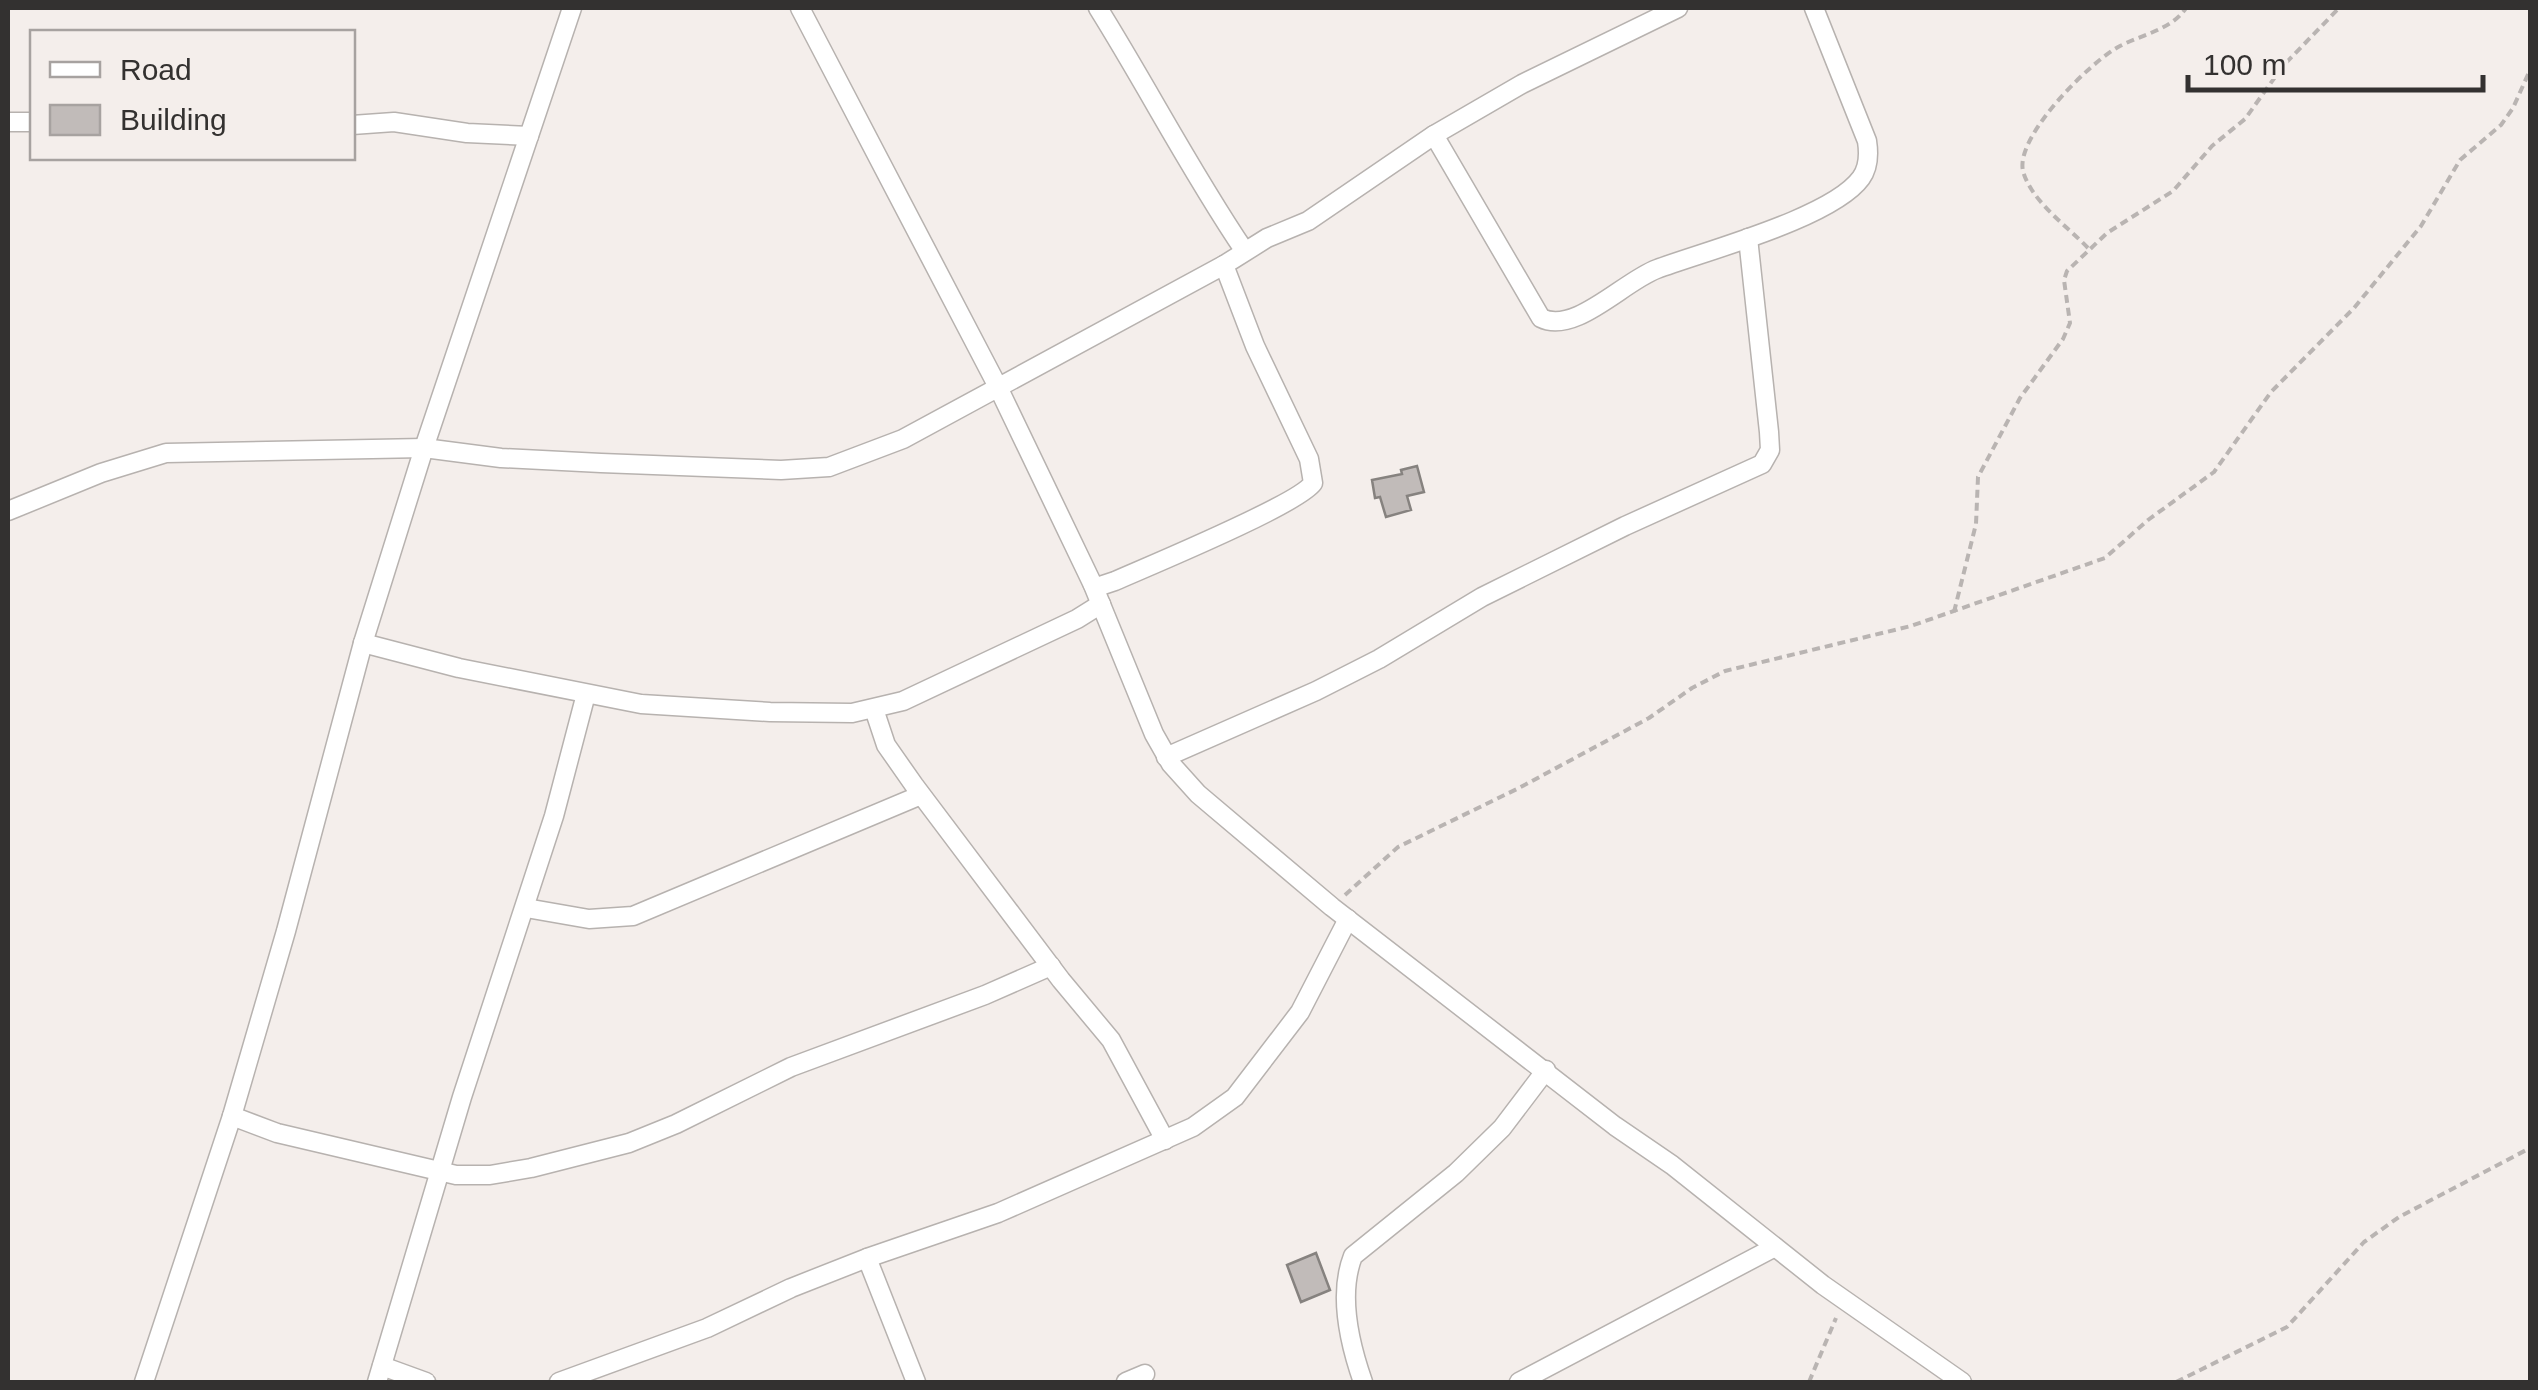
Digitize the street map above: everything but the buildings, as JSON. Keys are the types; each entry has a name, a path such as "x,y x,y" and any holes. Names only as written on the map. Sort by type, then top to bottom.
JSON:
{"street":[{"path":"144,1382 232,1116 363,643 424,448 572,8"},
{"path":"800,8 998,387 1093,586 1166,757 1198,794 1332,907 1775,1247 1962,1382"},
{"path":"1098,8 1207,195 1244,250"},
{"path":"8,511 101,472 166,453 424,448 501,458 810,470 840,464 903,439 1244,250 1308,221 1434,136 1522,84 1678,8"},
{"path":"1434,136 1540,318 1550,323 1568,321 1652,270 1748,238 1842,197 1861,179 1867,167 1867,141 1814,8"},
{"path":"355,125 394,122 466,134 530,136"},
{"path":"1166,757 1316,691 1379,659 1482,596 1762,464 1770,450 1769,432 1748,238"},
{"path":"1093,586 1115,581 1283,505 1304,494 1312,482 1309,459 1255,346 1224,264"},
{"path":"363,643 459,668 641,704 852,713 903,701 1101,604"},
{"path":"426,1382 380,1374 462,1097 554,816 586,694"},
{"path":"874,710 886,744 921,794 1111,1040 1165,1140"},
{"path":"526,908 589,919 633,916 921,794"},
{"path":"559,1382 707,1328 867,1258 998,1214 1193,1127 1235,1097 1306,1003 1348,919"},
{"path":"232,1116 277,1133 442,1172 490,1176 594,1155 629,1143 790,1067 1051,966"},
{"path":"1362,1382 1349,1325 1348,1276 1353,1256 1456,1173 1502,1128 1546,1070"},
{"path":"1519,1382 1775,1247"},
{"path":"867,1258 916,1382"},
{"path":"1126,1382 1145,1374"}],"path":[{"path":"2088,248 2032,191 2022,158 2026,143 2046,115 2094,64 2116,48 2168,26 2186,8"},
{"path":"1954,612 1976,524 1978,477 2020,398 2063,340 2070,323 2064,280 2067,271 2088,248 2173,192 2212,146 2246,119 2283,66 2339,8"},
{"path":"1332,907 1398,848 1519,788 1725,671 1911,626 2105,558 2148,520 2214,472 2271,392 2354,308 2420,226 2460,160 2501,125 2530,70"},
{"path":"2176,1382 2286,1327 2364,1242 2398,1217 2530,1148"},
{"path":"1809,1382 1844,1298"}]}
